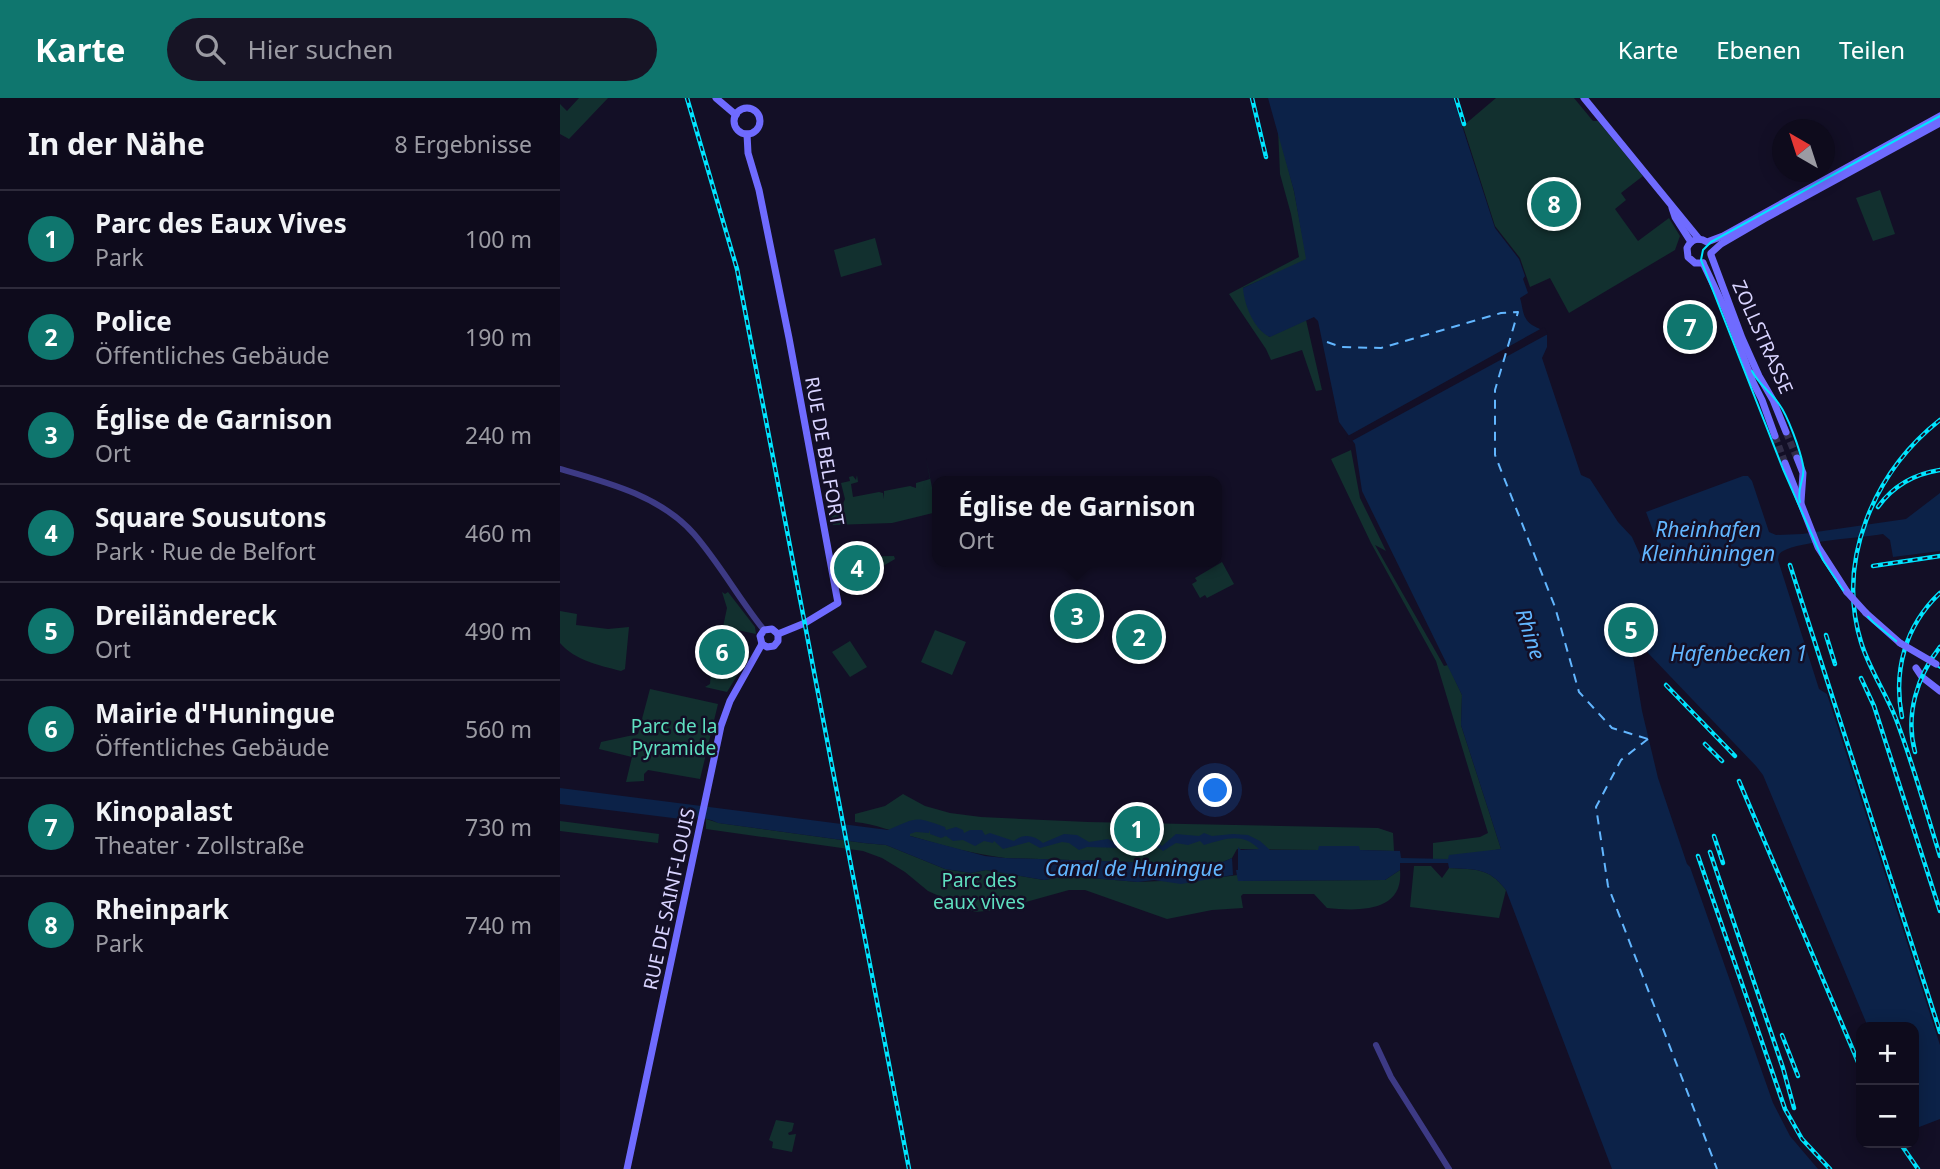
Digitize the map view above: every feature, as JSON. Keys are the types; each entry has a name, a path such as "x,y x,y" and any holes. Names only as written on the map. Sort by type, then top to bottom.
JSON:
{"main road":[{"path":"716,98 736,115"},
{"path":"1584,98 1711,254"},
{"path":"746,108 758,113 759,126 754,132 747,134 737,129 734,122 736,115 746,108"},
{"path":"1940,116 1744,224 1699,241 1687,250 1688,257 1703,263 1720,244 1940,123"},
{"name":"RUE DE BELFORT","path":"747,134 748,153 759,190 838,603 805,623 778,634"},
{"name":"ZOLLSTRASSE","path":"1711,254 1742,338 1786,432"},
{"name":"ZOLLSTRASSE","path":"1703,263 1725,309 1775,436"},
{"path":"1797,458 1803,473 1800,507"},
{"path":"1785,463 1800,507 1829,567 1866,613 1900,643 1940,666"},
{"path":"772,629 778,634 774,646 767,647 762,644 760,636 764,630 772,629"},
{"name":"RUE DE SAINT-LOUIS","path":"627,1169 725,712 741,678 762,644"},
{"path":"1916,668 1922,677 1940,691"}],"street":[{"path":"560,469 629,491 678,520 693,533 764,630"},
{"path":"1377,1045 1391,1077 1449,1169"}],"green space":[{"path":"579,98 608,98 569,139 560,134 560,104 567,111"},
{"path":"1496,98 1574,98 1593,121 1598,121 1643,176 1621,193 1626,200 1615,209 1638,241 1669,218 1680,236 1675,250 1569,313 1550,278 1530,287 1520,258 1495,226 1463,126"},
{"path":"1278,129 1294,191 1307,260 1243,288 1269,337 1306,320 1322,390 1316,391 1302,350 1271,360 1229,294 1299,257 1280,174"},
{"path":"1880,190 1895,234 1873,241 1856,198"},
{"path":"875,238 882,265 841,277 834,250"},
{"path":"1351,450 1360,498 1386,551 1375,545 1444,666 1448,665 1462,695 1461,725 1501,849 1448,859 1433,859 1433,843 1480,837 1488,833 1436,661 1371,543 1331,459"},
{"path":"926,458 932,487 932,513 892,523 833,525 831,517 844,510 845,499 841,483 850,481 849,477 853,476 856,480 857,475 858,482 851,484 853,497 879,492 883,493 884,499 884,491 910,486 916,488 916,483 930,479"},
{"path":"894,556 895,559 844,589 839,587 835,557"},
{"path":"1222,562 1234,584 1207,598 1205,595 1200,598 1192,584 1197,581 1195,578 1214,567 1222,567"},
{"path":"722,592 728,592 755,627 756,634 723,627 727,608"},
{"path":"560,611 577,614 576,625 608,629 629,627 625,669 621,671 596,664 566,649 560,643"},
{"path":"935,630 966,642 952,675 921,662"},
{"path":"850,641 867,667 850,677 832,652"},
{"path":"712,660 734,665 738,674 727,692 705,687 710,684"},
{"name":"Parc de la Pyramide","path":"650,689 718,704 700,779 648,770 644,774 644,781 626,782 632,757 599,749 601,742 638,734"},
{"name":"Parc des eaux vives","path":"903,794 925,806 981,817 1378,828 1393,833 1394,851 1359,850 1359,846 1319,846 1319,850 1237,849 1232,858 1223,862 1191,864 1005,858 855,822 855,814 885,806"},
{"name":"Parc des eaux vives","path":"706,819 719,823 886,845 945,869 971,873 986,870 1044,880 1068,876 1138,882 1238,875 1239,881 1385,880 1400,870 1399,884 1395,894 1387,902 1365,909 1327,908 1314,894 1243,894 1243,908 1212,910 1167,919 1085,890 1069,890 997,910 975,912 928,891 905,872 882,858 863,851 706,829"},
{"path":"560,821 659,834 658,843 560,831"},
{"path":"1414,866 1431,866 1442,878 1449,868 1487,873 1506,890 1499,918 1410,907"},
{"path":"776,1120 794,1123 792,1131 788,1133 796,1134 792,1152 772,1148 773,1142 769,1140"}],"water":[{"path":"1268,98 1453,98 1495,228 1519,259 1525,276 1523,279 1528,293 1520,298 1525,316 1547,335 1547,347 1542,358 1581,475 1590,479 1618,522 1632,537 1641,557 1660,549 1646,512 1743,476 1748,476 1752,481 1769,532 1776,535 1802,534 1906,519 1940,493 1940,551 1893,557 1890,540 1883,534 1803,545 1783,551 1778,560 1819,689 1827,694 1940,1045 1940,1119 1919,1127 1919,1022 1866,1022 1763,775 1648,653 1638,628 1633,623 1627,625 1624,631 1630,639 1642,711 1658,778 1687,864 1773,1103 1790,1136 1818,1169 1612,1169 1506,890 1493,877 1481,871 1449,868 1448,863 1400,863 1400,870 1385,880 1238,881 1238,847 1241,850 1259,849 1240,839 1226,839 1204,845 1200,841 1188,845 1176,843 1163,851 1156,847 1140,847 1130,842 1123,848 1087,847 1079,850 1062,842 1040,848 1029,842 1003,849 994,841 984,841 975,846 963,840 953,841 946,836 941,838 930,834 930,830 929,833 910,834 985,856 1005,858 1191,864 1223,862 1232,858 1233,875 1181,884 1068,876 1044,880 986,870 971,873 945,869 886,845 718,823 705,819 681,819 560,804 560,788 888,830 916,819 945,827 946,830 956,827 964,833 982,830 985,835 990,833 1014,841 1028,836 1043,843 1064,834 1077,835 1089,842 1108,839 1116,843 1126,837 1137,840 1149,836 1162,846 1176,834 1199,836 1204,833 1212,836 1248,835 1270,850 1318,850 1319,846 1359,846 1360,850 1400,851 1401,858 1448,859 1449,855 1501,849 1461,725 1462,695 1362,491 1355,444 1339,422 1318,321 1314,317 1270,337 1259,329 1245,301 1243,288 1306,259 1294,191"}],"pier":[{"path":"1544,327 1548,334 1350,442 1346,437"}],"ferry route":[{"path":"1327,342 1341,347 1381,348 1501,313 1518,312 1495,390 1495,455 1555,607 1579,692 1612,728 1648,739"},
{"path":"1648,739 1621,760 1596,807 1608,886 1717,1169"}],"tunnel":[{"path":"1786,432 1797,458"},
{"path":"1775,436 1785,463"}],"tram line":[{"path":"1940,116 1711,242 1703,250 1701,260 1783,469 1823,560 1843,590 1873,622 1901,645 1940,668"},
{"path":"1752,371 1779,404 1793,433 1804,470 1799,492 1800,502"}],"railway":[{"path":"687,98 737,269 909,1169"},
{"path":"1252,98 1266,157"},
{"path":"1456,98 1464,124"},
{"path":"1940,420 1896,465 1879,491 1866,520 1858,549 1854,580 1855,611 1861,642 1896,719 1940,856"},
{"path":"1878,507 1890,493 1905,482 1940,470"},
{"path":"1873,566 1940,556"},
{"path":"1790,565 1940,1032"},
{"path":"1902,717 1899,683 1904,650 1918,620 1940,593"},
{"path":"1826,635 1835,664"},
{"path":"1915,752 1911,724 1915,697 1925,670 1940,647"},
{"path":"1861,678 1874,706 1940,911"},
{"path":"1666,685 1735,756"},
{"path":"1705,744 1722,761"},
{"path":"1739,781 1856,1057"},
{"path":"1714,836 1723,863"},
{"path":"1710,852 1794,1108"},
{"path":"1698,856 1785,1109 1802,1139 1830,1169"},
{"path":"1782,1035 1798,1076"},
{"path":"1903,1148 1918,1169"}],"place":[{"name":"Rheinpark","path":"1554,204"},
{"name":"Kinopalast","path":"1690,327"},
{"name":"Square Sousutons","path":"857,568"},
{"name":"Église de Garnison","path":"1077,616"},
{"name":"Dreiländereck","path":"1631,630"},
{"name":"Police","path":"1139,637"},
{"name":"Mairie d'Huningue","path":"722,652"},
{"name":"Parc des Eaux Vives","path":"1137,829"}],"water label":[{"name":"Rheinhafen Kleinhüningen","path":"1708,541"},
{"name":"Rhine","path":"1531,634"},
{"name":"Hafenbecken 1","path":"1739,653"},
{"name":"Canal de Huningue","path":"1134,868"}]}
